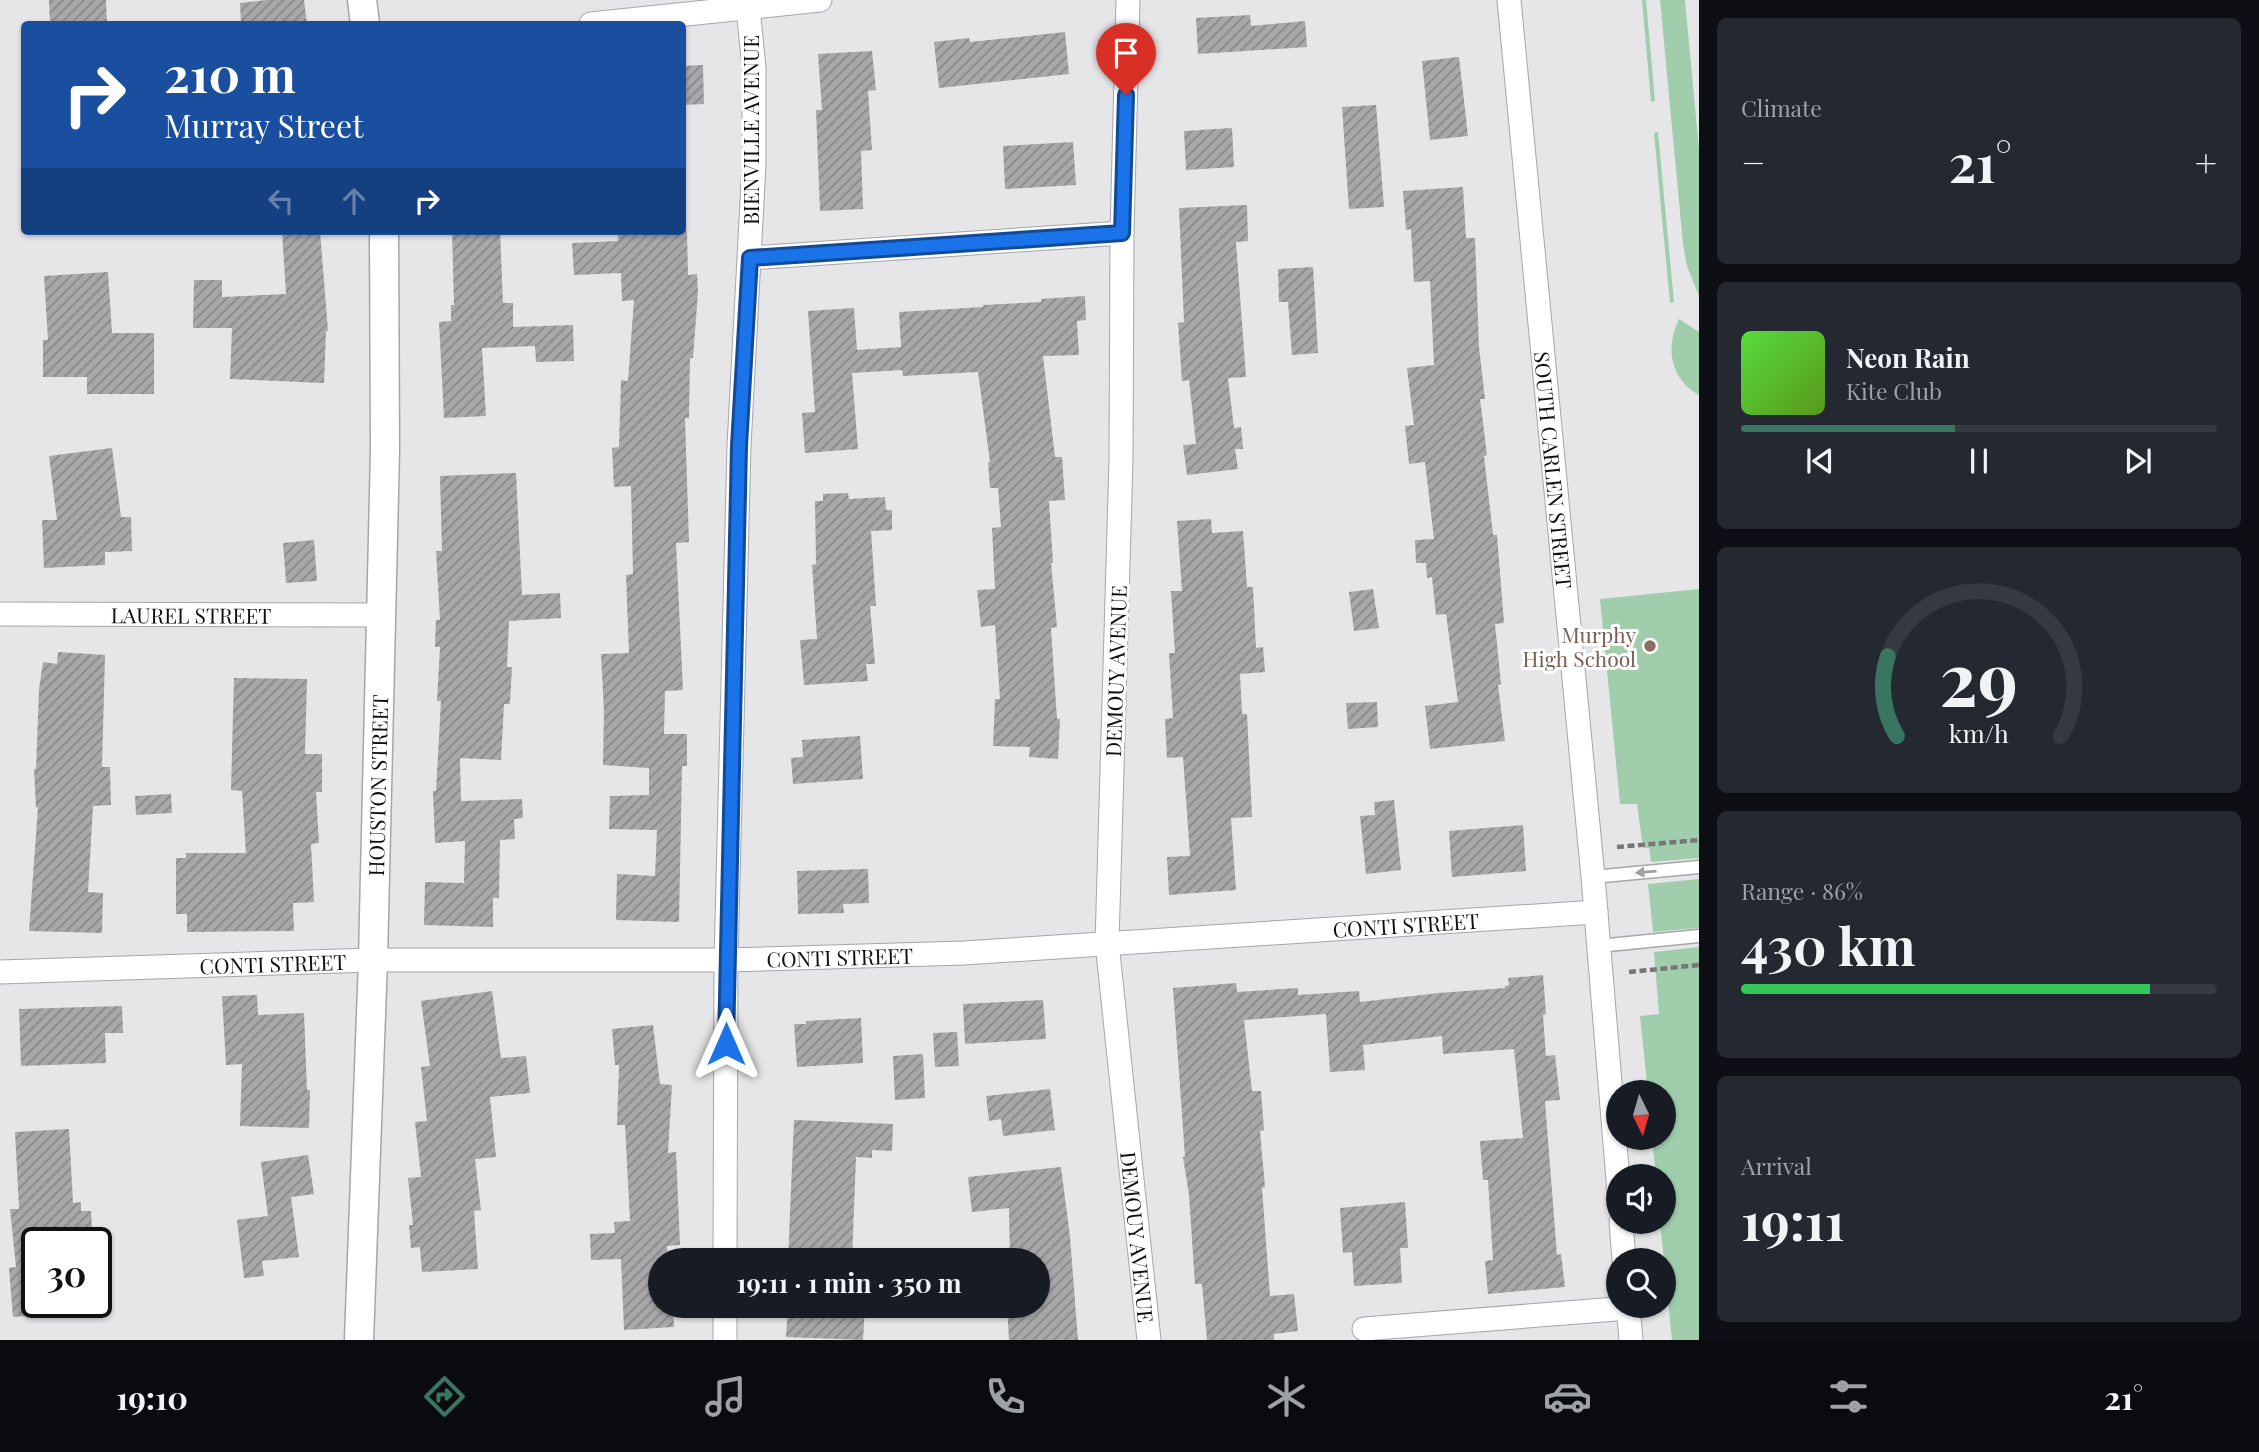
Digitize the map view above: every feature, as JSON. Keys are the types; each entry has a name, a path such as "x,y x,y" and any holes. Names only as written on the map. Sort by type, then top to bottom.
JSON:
{"street":[{"path":"362,0 365,21"},
{"path":"620,21 820,0"},
{"name":"DEMOUY AVENUE","path":"1128,0 1122,233 1121,460 1107,943 1149,1340"},
{"name":"SOUTH CARLEN STREET","path":"1509,0 1593,877 1617,1164"},
{"name":"BIENVILLE AVENUE","path":"725,1248 726,960 739,446 754,164 754,68 748,8"},
{"path":"750,258 1122,233"},
{"name":"HOUSTON STREET","path":"359,1340 373,960 381,615 384,235"},
{"name":"LAUREL STREET","path":"0,614 381,615"},
{"name":"CONTI STREET","path":"0,972 373,960 726,960 964,953 1596,912"},
{"path":"1364,1329 1606,1309"},
{"path":"725,1318 725,1340"},
{"path":"1629,1318 1631,1340"}],"lane":[{"path":"1593,877 1699,867"},
{"path":"1598,946 1699,936"}],"path":[{"path":"1617,848 1699,840"},
{"path":"1629,972 1699,965"}],"green space":[{"path":"1642,0 1646,0 1655,101 1651,102"},
{"path":"1660,0 1685,0 1699,149 1699,296 1687,266 1683,244"},
{"path":"1658,132 1674,302 1670,303 1654,133"},
{"path":"1679,319 1699,332 1699,395 1682,380 1673,362 1672,340"},
{"path":"1699,589 1699,858 1651,862 1649,848 1643,848 1637,804 1620,804 1600,599"},
{"path":"1699,879 1699,928 1653,932 1648,884"},
{"path":"1699,947 1699,1340 1672,1340 1670,1318 1676,1318 1676,1248 1663,1248 1661,1234 1676,1234 1676,1164 1655,1164 1653,1150 1676,1150 1676,1080 1647,1080 1640,1016 1659,1014 1654,952"}],"building":[{"path":"49,0 106,0 107,21 50,21"},
{"path":"304,0 307,21 241,21 240,3"},
{"path":"1250,15 1251,26 1305,21 1307,47 1198,54 1196,18"},
{"path":"1065,32 1069,74 939,88 934,42 969,38 970,42"},
{"path":"872,51 876,90 868,91 872,150 861,151 863,209 820,211 816,110 822,110 818,54"},
{"path":"1459,57 1468,136 1430,140 1422,61"},
{"path":"703,65 704,104 686,105 686,66"},
{"path":"1376,105 1384,207 1349,209 1342,107"},
{"path":"1232,128 1234,167 1186,170 1184,131"},
{"path":"1073,142 1076,185 1005,189 1003,146"},
{"path":"1463,187 1466,238 1475,238 1479,347 1485,399 1480,399 1487,455 1484,456 1493,535 1497,535 1504,623 1495,624 1501,684 1498,685 1505,741 1430,749 1425,706 1458,702 1446,614 1436,615 1432,577 1427,578 1426,563 1416,563 1415,540 1434,539 1425,462 1409,464 1405,426 1414,425 1407,368 1434,365 1430,281 1414,282 1411,229 1406,230 1403,191"},
{"path":"1247,205 1248,241 1236,242 1246,377 1228,378 1234,428 1241,427 1243,449 1235,449 1238,469 1187,475 1183,445 1196,444 1189,380 1182,381 1178,323 1184,322 1179,208"},
{"path":"687,231 688,275 697,274 693,358 690,358 689,418 685,418 689,542 676,543 683,690 665,691 664,734 687,734 687,766 682,766 679,922 616,920 617,874 655,876 657,830 609,829 610,796 649,795 649,768 603,765 601,654 629,653 626,575 633,574 631,486 614,487 612,448 619,447 621,380 628,381 634,300 622,301 621,273 574,275 572,243 618,241 618,235 686,235"},
{"path":"282,235 320,235 328,331 324,383 230,379 232,328 193,328 194,280 222,280 222,297 286,294"},
{"path":"452,235 500,235 503,303 513,303 513,327 573,325 574,361 536,362 535,346 482,348 486,416 444,418 439,322 451,321 451,305 454,305"},
{"path":"1313,267 1318,353 1292,355 1288,302 1279,302 1278,269"},
{"path":"108,272 112,333 154,333 154,394 87,394 87,377 43,377 43,340 48,340 44,276"},
{"path":"1085,296 1086,320 1077,321 1079,355 1043,356 1055,457 1062,457 1065,500 1049,501 1057,627 1051,628 1057,719 1060,719 1058,759 1029,757 1030,747 993,746 995,699 1000,699 995,625 981,627 977,590 995,589 992,528 1001,527 998,488 990,488 990,462 978,372 903,376 902,370 852,373 858,449 805,453 802,413 815,412 808,311 854,308 857,350 901,347 899,312 983,307"},
{"path":"112,448 121,517 131,517 132,551 105,552 105,565 44,568 42,520 57,520 49,456"},
{"path":"516,473 522,595 560,593 561,618 509,621 507,667 512,667 510,704 504,704 501,760 460,758 461,801 522,799 523,818 514,819 515,839 500,840 499,898 493,898 493,927 424,925 425,882 464,883 465,841 435,843 433,791 436,791 441,701 437,701 440,647 435,647 436,620 440,620 436,551 442,551 440,476"},
{"path":"848,493 849,499 885,497 886,510 892,510 892,530 871,531 876,606 870,606 875,664 866,664 868,681 804,685 800,640 817,639 812,565 816,564 815,501 823,501 823,494"},
{"path":"1211,519 1212,533 1243,531 1247,587 1253,587 1256,648 1263,647 1265,672 1240,674 1242,714 1247,714 1252,817 1231,818 1236,890 1169,895 1167,857 1190,856 1183,757 1167,758 1165,719 1173,718 1169,653 1175,653 1171,591 1182,591 1177,521"},
{"path":"314,540 317,581 286,583 283,543"},
{"path":"1373,589 1379,628 1354,631 1349,592"},
{"path":"58,652 105,655 102,767 110,767 111,805 93,806 88,892 103,893 102,933 29,931 38,807 36,808 34,769 39,689 43,662 57,664"},
{"path":"234,678 307,679 305,754 322,754 322,792 316,792 319,843 311,844 314,902 293,903 294,931 187,932 187,914 176,914 176,858 186,858 186,853 246,853 242,791 231,790"},
{"path":"1377,702 1378,727 1348,729 1346,703"},
{"path":"860,736 863,779 793,784 791,758 803,757 802,740"},
{"path":"171,794 172,813 136,815 135,796"},
{"path":"1394,800 1401,870 1366,874 1360,816 1375,815 1374,802"},
{"path":"1523,825 1526,871 1452,877 1449,831"},
{"path":"868,869 869,903 843,904 844,913 798,914 797,871"},
{"path":"1543,975 1546,1056 1555,1055 1560,1100 1545,1101 1557,1255 1561,1254 1565,1287 1488,1294 1485,1261 1493,1260 1488,1180 1483,1180 1480,1141 1523,1138 1514,1049 1443,1054 1442,1036 1363,1045 1365,1070 1330,1072 1326,1014 1244,1020 1252,1091 1261,1091 1264,1130 1260,1131 1265,1187 1262,1188 1270,1296 1294,1294 1298,1331 1274,1334 1274,1340 1207,1340 1202,1284 1195,1284 1189,1195 1183,1157 1173,988 1236,983 1237,992 1298,988 1298,995 1359,991 1360,1002 1505,988 1509,985 1508,978"},
{"path":"492,991 501,1058 526,1056 530,1093 490,1097 496,1157 475,1159 481,1210 474,1211 478,1269 422,1272 420,1247 411,1248 409,1225 413,1225 408,1178 421,1177 415,1122 427,1121 421,1067 430,1066 421,1001"},
{"path":"257,995 258,1015 304,1013 307,1090 310,1090 309,1128 240,1126 242,1064 226,1065 222,996"},
{"path":"1043,1000 1046,1039 965,1044 963,1004"},
{"path":"122,1006 123,1033 105,1033 106,1063 21,1066 19,1009"},
{"path":"861,1018 863,1063 797,1067 794,1024"},
{"path":"653,1025 660,1084 672,1085 668,1153 676,1152 680,1245 648,1248 648,1318 674,1318 674,1327 624,1330 621,1259 591,1260 590,1234 615,1233 614,1222 630,1221 625,1125 617,1125 619,1065 615,1065 612,1029"},
{"path":"957,1032 959,1066 935,1067 933,1033"},
{"path":"923,1054 925,1098 895,1100 893,1056"},
{"path":"1050,1089 1055,1130 1003,1136 1001,1119 989,1121 986,1096"},
{"path":"794,1120 893,1124 892,1151 872,1150 872,1158 856,1157 852,1248 789,1248"},
{"path":"69,1129 73,1203 81,1202 81,1211 91,1211 92,1227 21,1227 21,1316 13,1317 9,1268 16,1267 10,1209 19,1209 15,1132"},
{"path":"308,1155 314,1194 291,1197 299,1257 262,1261 264,1276 244,1278 237,1220 268,1216 261,1162"},
{"path":"1061,1167 1070,1237 1078,1340 1009,1340 1008,1318 1050,1318 1050,1248 1010,1248 1009,1208 972,1212 968,1177"},
{"path":"1405,1202 1408,1248 1400,1248 1402,1283 1354,1286 1352,1252 1343,1253 1340,1208"},
{"path":"787,1318 864,1318 863,1340 786,1337"}],"place":[{"name":"Murphy High School","path":"1650,646"}],"route":[{"path":"726,1044 739,446 750,258 1122,233 1126,95"}]}
